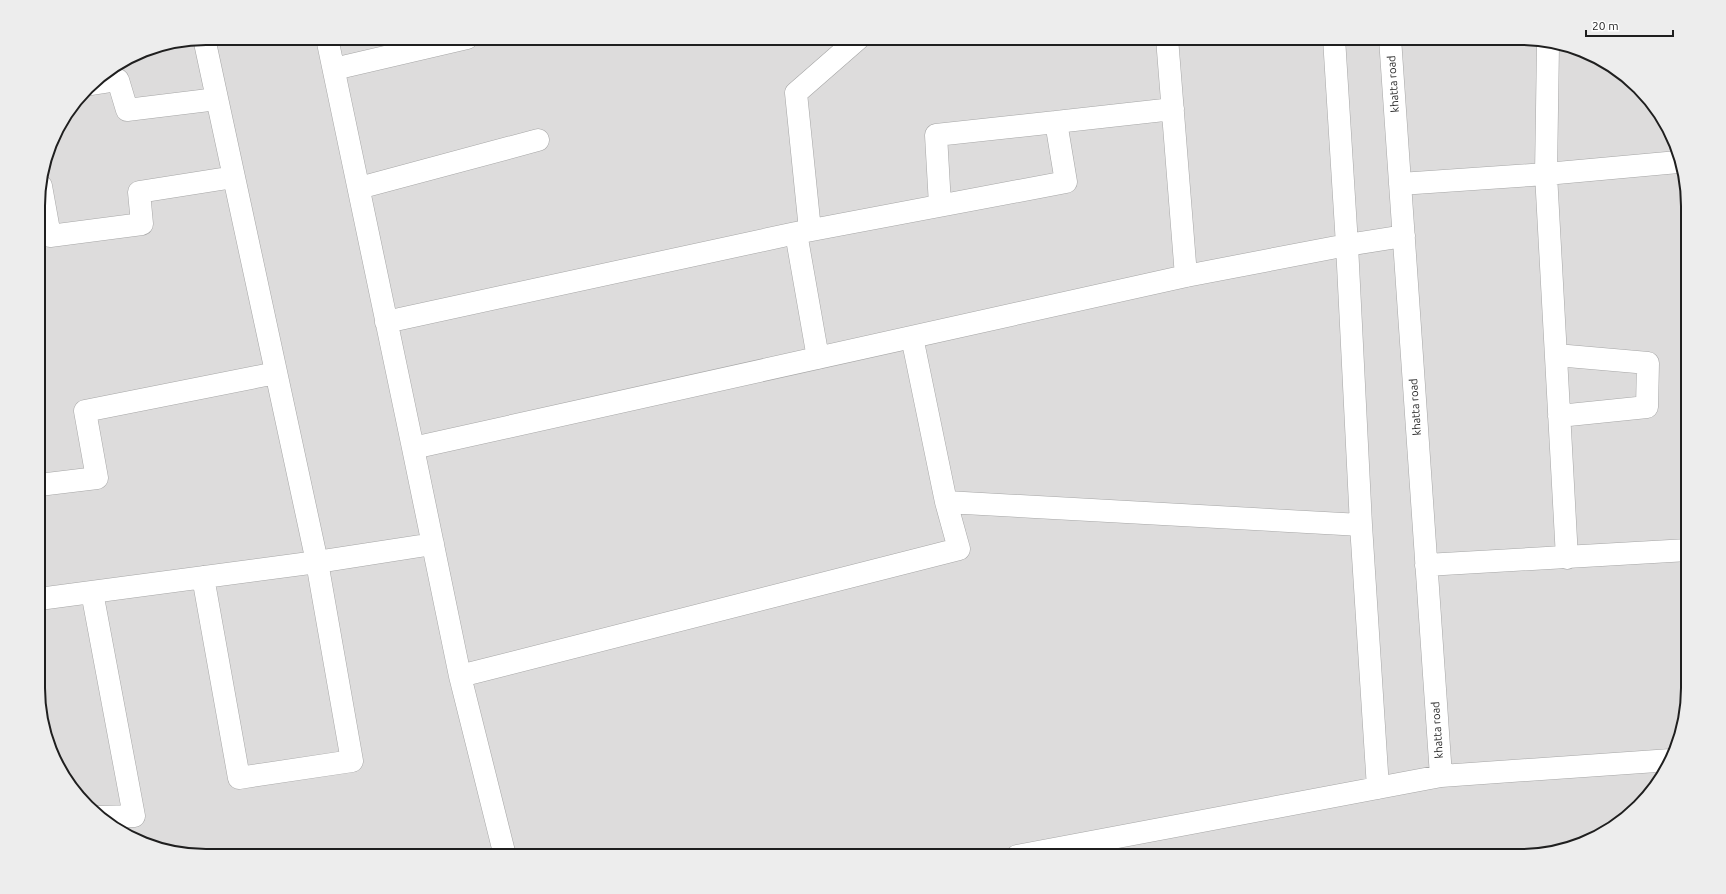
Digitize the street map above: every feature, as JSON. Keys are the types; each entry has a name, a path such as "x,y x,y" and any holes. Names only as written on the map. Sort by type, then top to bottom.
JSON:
{"street":[{"path":"203,577 239,778 352,761 317,562 205,45"},
{"path":"329,45 460,676 503,849"},
{"path":"334,69 437,45"},
{"path":"818,358 803,231 796,93 851,45"},
{"path":"1168,45 1186,276"},
{"path":"1334,45 1347,245 1361,525 1378,788"},
{"name":"khatta road","path":"1390,45 1441,776"},
{"path":"1548,47 1546,174 1567,558"},
{"path":"103,82 118,80 127,110 217,99"},
{"path":"940,205 936,134 1173,109"},
{"path":"386,322 803,231 1066,182 1056,122"},
{"path":"359,188 538,140"},
{"path":"1400,184 1546,174 1675,162"},
{"path":"45,208 50,236 142,224 139,192 234,177"},
{"path":"413,448 1186,276 1347,245 1404,236"},
{"path":"460,676 959,549 946,502 912,337"},
{"path":"1556,355 1648,363 1647,408 1560,416"},
{"path":"45,484 97,478 85,411 276,373"},
{"path":"946,502 1361,525"},
{"path":"45,598 317,562 433,544"},
{"path":"1426,565 1681,550"},
{"path":"92,592 134,816 109,817"},
{"path":"1054,849 1441,776 1663,761"}],"shaded area":[{"path":"195,45 1531,45 1562,50 1582,57 1618,78 1634,92 1648,108 1669,144 1676,164 1680,185 1681,699 1676,730 1669,750 1648,786 1634,802 1610,822 1582,837 1562,844 1531,849 195,849 164,844 144,837 108,816 92,802 78,786 57,750 50,730 46,709 45,195 50,164 57,144 72,116 92,92 116,72 144,57 164,50"}]}
